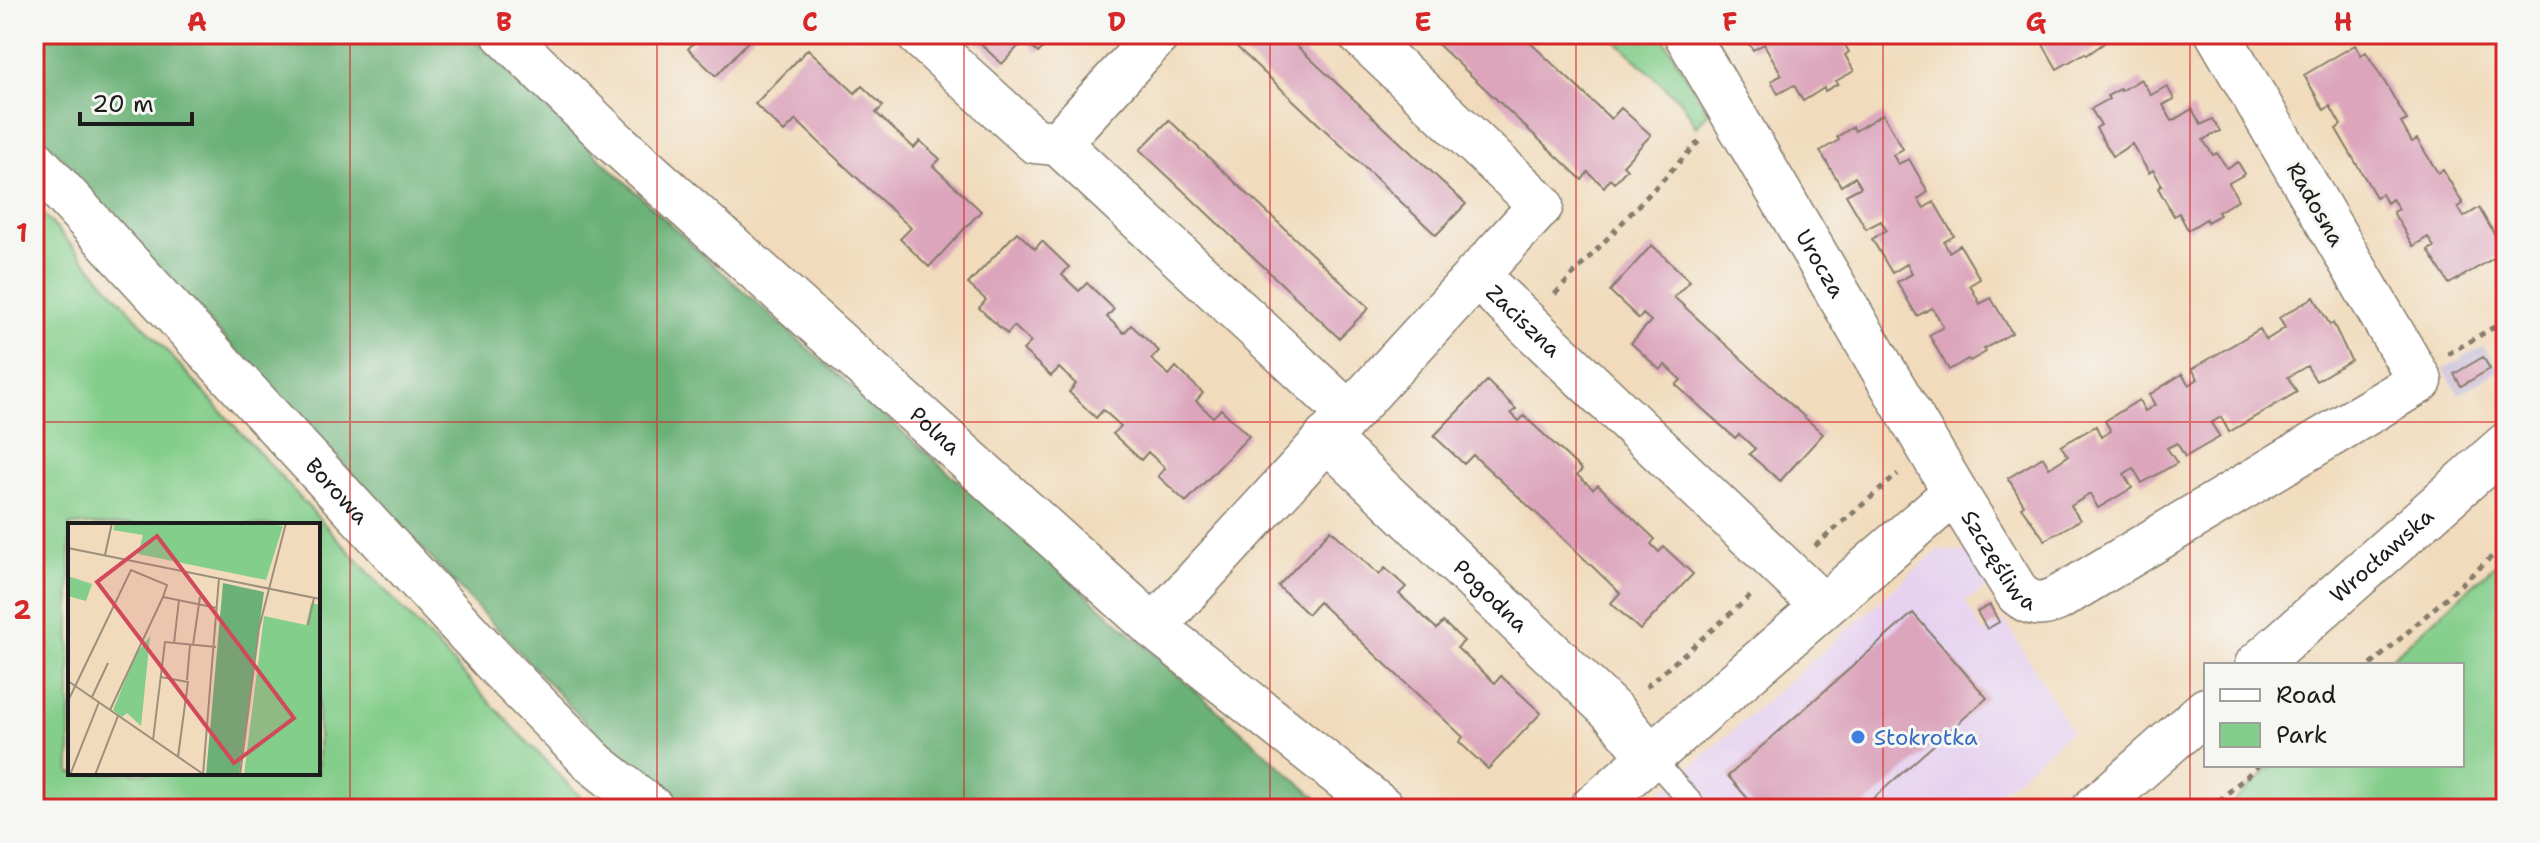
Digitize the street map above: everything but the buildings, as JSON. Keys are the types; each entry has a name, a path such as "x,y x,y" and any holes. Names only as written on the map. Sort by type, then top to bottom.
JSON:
{"street":[{"name":"Polna","path":"504,34 616,143 1154,627 1383,809"},
{"name":"Pogodna","path":"918,34 1046,142 1337,426 1615,714 1650,756"},
{"path":"1046,142 1158,34"},
{"name":"Zaciszna","path":"1360,34 1541,205 1476,275 1823,606"},
{"name":"Urocza","path":"1686,34 1955,492"},
{"name":"Radosna","path":"2218,34 2415,373"},
{"name":"Borowa","path":"34,161 503,671 595,764 652,809"},
{"path":"1154,627 1476,275"},
{"name":"Szczęśliwa","path":"1591,809 1955,492 2018,594 2028,603 2044,605 2420,381 2415,373"},
{"name":"Wrocławska","path":"2259,663 2506,445"},
{"path":"2094,809 2204,712"}],"lane":[{"path":"1650,756 1697,809"}],"path":[{"path":"1527,323 1716,123 1732,112"},
{"path":"2415,373 2506,320"},
{"path":"2373,663 2506,544"},
{"path":"2210,809 2257,767"}],"shaded area":[{"path":"2483,346 2499,370 2459,394 2443,369"},
{"path":"1938,550 1966,552 1988,588 1965,601 1983,633 2005,620 2071,731 1981,809 1643,809"}],"green space":[{"path":"34,34 468,34 707,259 1329,809 685,809 599,737 34,136"},
{"path":"1609,34 1661,34 1708,113 1696,127 1684,105"},
{"path":"34,204 380,585 592,809 34,809"},
{"path":"2506,555 2506,809 2225,809 2272,767 2464,767 2464,663 2386,663"}],"place":[{"name":"Stokrotka","path":"1858,737"}]}
